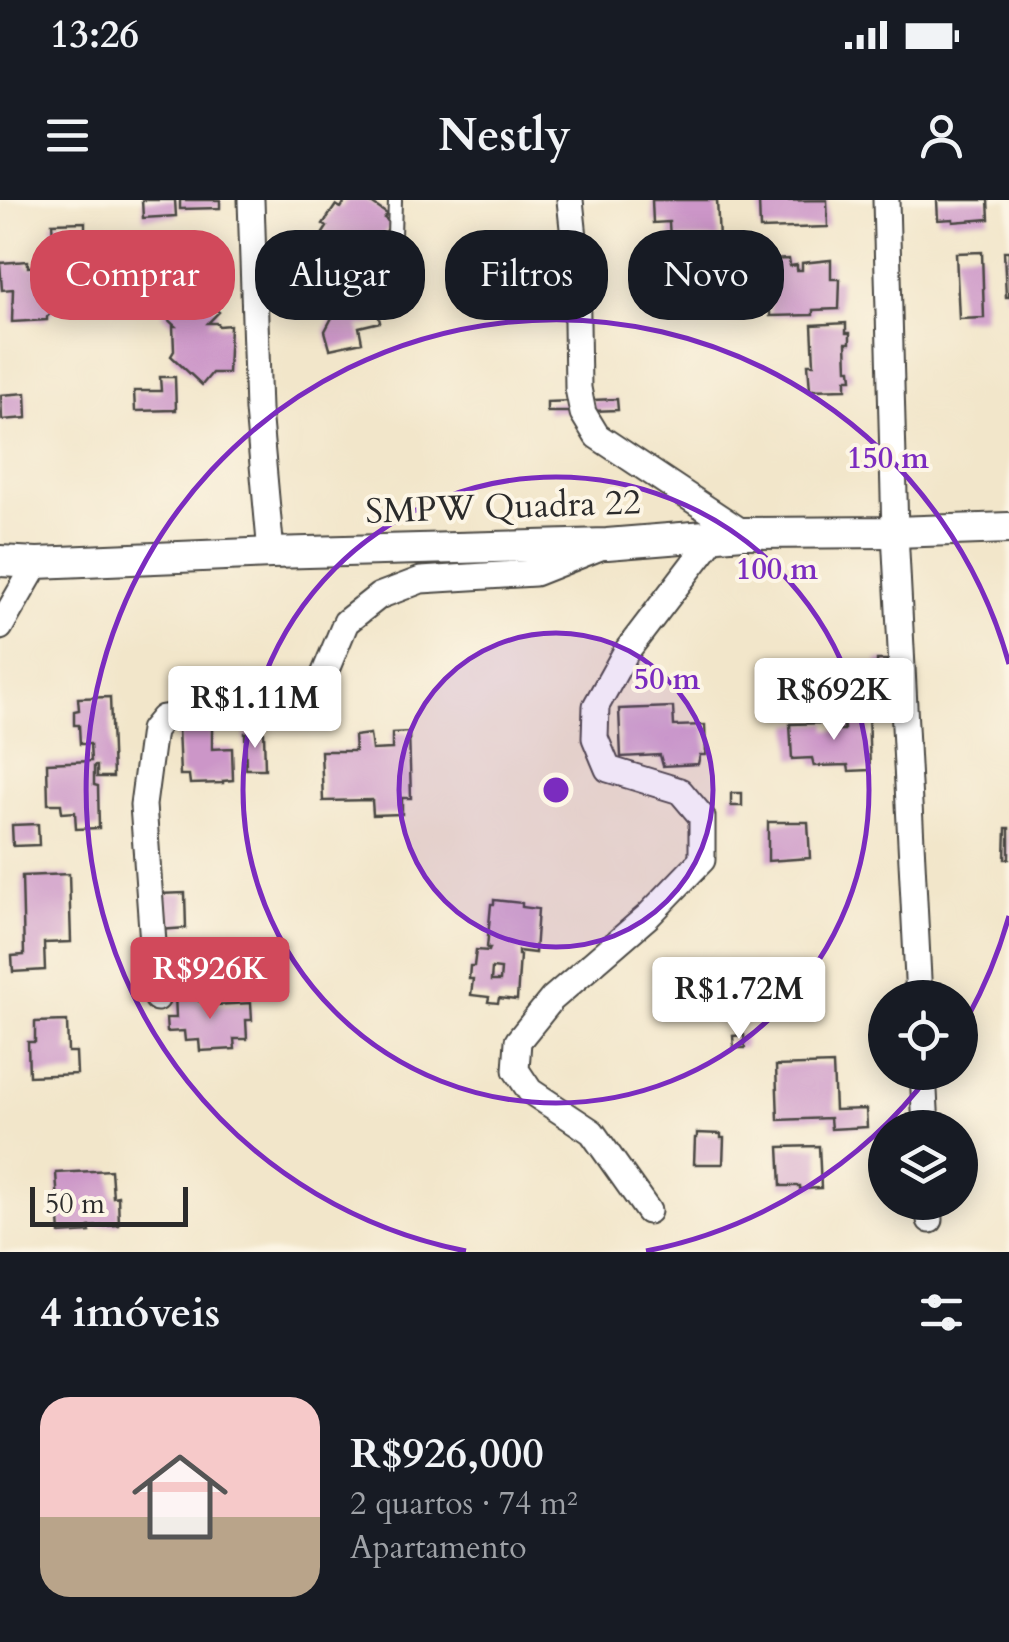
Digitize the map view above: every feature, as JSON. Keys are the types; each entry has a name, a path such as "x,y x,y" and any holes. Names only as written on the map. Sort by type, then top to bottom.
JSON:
{"street":[{"path":"251,200 258,410 271,552"},
{"path":"570,200 577,274 578,388 583,412 596,436 729,533 626,652 596,706 595,738 608,770 680,791 702,817 702,860 648,916 552,999 518,1041 516,1070 530,1091 592,1132 648,1211"},
{"path":"886,200 895,532 918,980"},
{"name":"SMPW Quadra 22","path":"0,561 607,544 729,533 1009,528"},
{"path":"158,998 143,804 154,730 163,718 307,697 318,689 346,622 379,596 421,580 536,573 607,544"},
{"path":"0,627 37,562"}],"lane":[{"path":"394,230 395,200"}],"building":[{"path":"142,200 175,200 176,216 143,218"},
{"path":"180,200 220,200 220,208 180,209"},
{"path":"346,200 367,200 387,214 384,218 392,223 387,230 325,230 323,224 336,205 341,208"},
{"path":"652,200 717,200 719,230 669,230 669,222 653,223"},
{"path":"827,200 828,227 760,229 759,201"},
{"path":"937,200 988,200 989,219 938,220"},
{"path":"85,222 85,230 53,230 52,223"},
{"path":"1004,251 1009,251 1009,297 1006,297"},
{"path":"982,252 984,318 959,319 956,253"},
{"path":"784,259 789,259 790,266 797,265 797,270 802,270 802,263 831,260 831,279 840,279 839,309 813,310 813,315 784,316"},
{"path":"28,261 30,320 47,320 12,322 13,289 2,290 0,263"},
{"path":"168,320 211,320 208,323 230,325 228,373 212,373 202,385 171,356 175,326"},
{"path":"331,320 380,322 359,327 362,342 330,349 325,331"},
{"path":"846,323 846,333 850,333 850,343 846,343 847,369 851,369 852,379 846,379 846,389 810,390 808,364 814,364 812,325"},
{"path":"160,377 175,377 176,410 135,411 134,391 161,391"},
{"path":"26,393 27,418 2,420 1,395"},
{"path":"617,399 618,410 592,411 592,400"},
{"path":"572,401 573,412 547,412 547,402"},
{"path":"877,660 894,663 895,684 881,685"},
{"path":"110,697 113,777 97,777 94,766 99,828 76,829 75,812 62,813 61,804 48,804 47,763 91,761 90,744 80,744 74,711 79,710 78,698"},
{"path":"673,707 674,726 705,725 706,755 700,755 698,764 663,766 660,755 621,757 619,709"},
{"path":"868,712 870,770 849,771 848,765 814,766 812,758 792,759 790,724 827,723 827,730 844,730 843,713"},
{"path":"212,714 212,749 232,748 233,780 190,784 189,775 180,775 178,727"},
{"path":"264,732 265,769 246,769 245,733"},
{"path":"409,732 411,798 402,798 402,814 373,815 372,800 323,801 321,751 355,751 354,736 370,734 372,750 392,749 392,733"},
{"path":"731,793 742,793 742,806 731,806"},
{"path":"768,822 808,822 810,858 768,861"},
{"path":"38,824 39,845 13,846 12,825"},
{"path":"1009,828 1009,859 1005,859"},
{"path":"69,874 71,942 44,943 45,970 13,972 12,956 24,955 22,876"},
{"path":"185,893 186,928 159,930 157,894"},
{"path":"494,900 522,903 522,907 538,909 535,953 518,951 517,1000 499,998 498,1003 488,1002 489,997 471,995 473,979 469,979 476,950 490,948","holes":["492,968 501,969 500,981 491,981"]},
{"path":"820,979 821,1011 788,1013 787,980"},
{"path":"175,993 199,996 199,1001 207,1002 207,1009 213,1009 213,1005 251,1003 252,1020 246,1020 247,1039 234,1039 235,1049 200,1051 199,1040 185,1041 184,1031 167,1032 166,1018 176,1018"},
{"path":"67,1021 68,1052 76,1052 77,1074 29,1076 28,1042 35,1042 35,1022"},
{"path":"744,1035 745,1048 734,1048 733,1036"},
{"path":"833,1064 835,1110 866,1109 867,1127 831,1129 830,1118 778,1120 776,1066"},
{"path":"697,1133 721,1134 723,1164 694,1164"},
{"path":"819,1146 821,1188 781,1186 779,1147"},
{"path":"111,1170 113,1197 118,1196 119,1225 60,1234 56,1173"}]}
